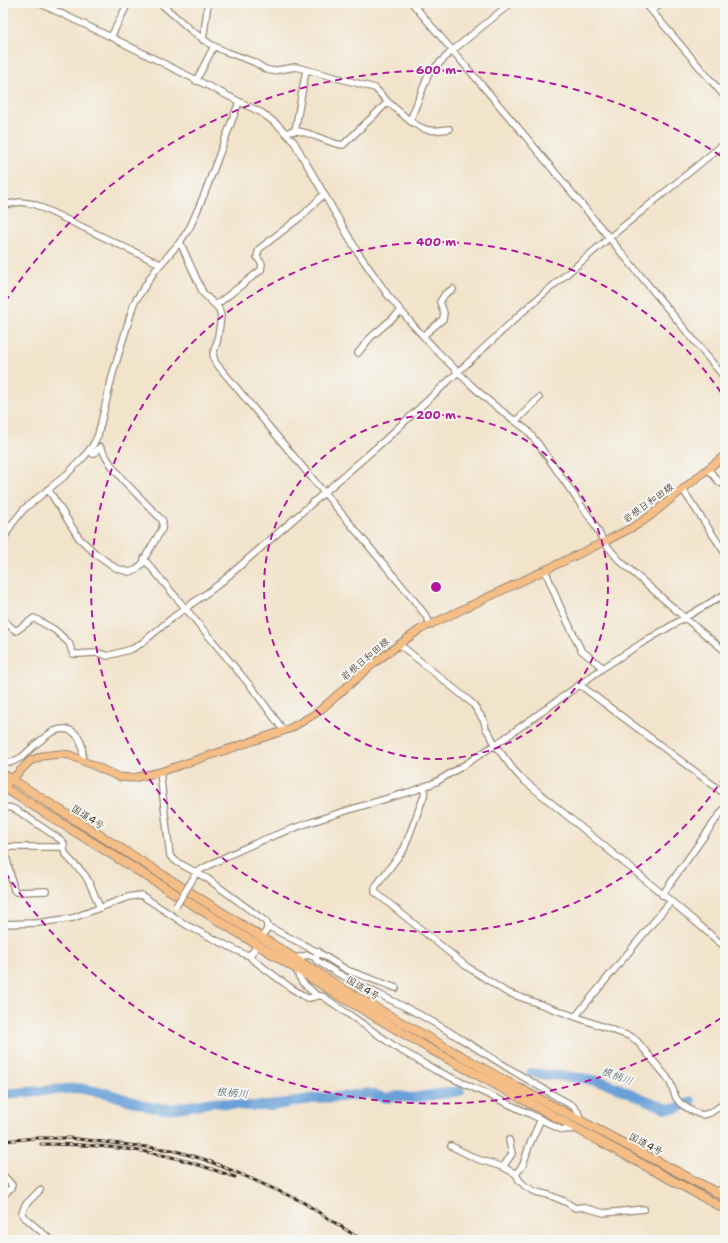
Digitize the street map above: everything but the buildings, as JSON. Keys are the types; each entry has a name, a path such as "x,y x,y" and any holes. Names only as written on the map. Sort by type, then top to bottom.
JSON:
{"highway":[{"name":"国道4号","path":"3,774 346,990 725,1209"},
{"name":"国道4号","path":"3,787 296,970 422,1045 725,1197"}],"main road":[{"name":"岩根日和田線","path":"3,787 30,761 42,756 60,754 70,755 82,759 119,777 133,778 160,772 284,731 304,722 318,712 374,663 419,630 604,542 646,519 725,455"}],"street":[{"path":"38,3 110,37 262,113 286,133 299,151 357,251 387,294 401,311 458,372 490,402 528,430 593,522 604,542 628,569 684,618 725,651"},
{"path":"110,37 128,3"},
{"path":"160,3 203,40 254,62 268,71 276,71 293,67 375,88 388,102 410,121 425,130 434,132 449,129"},
{"path":"203,40 208,3"},
{"path":"412,3 452,52 526,137 725,378"},
{"path":"410,121 429,73 511,3"},
{"path":"645,3 725,97"},
{"path":"652,11 661,3"},
{"path":"196,81 214,46"},
{"path":"295,131 306,70"},
{"path":"3,540 12,524 24,509 66,475 90,449 98,435 130,312 142,289 160,264 180,242 190,228 197,213 238,102"},
{"path":"286,133 295,131 303,132 333,144 343,145 388,102"},
{"path":"3,620 16,631 34,618 55,630 69,643 73,654 79,655 100,652 107,656 132,649 142,643 172,618 218,585 325,494 528,307 609,238 725,143"},
{"path":"216,305 260,270 262,264 257,257 259,250 303,215 324,194"},
{"path":"3,204 20,202 34,204 160,264"},
{"path":"180,242 203,294 219,309 221,316 217,342 213,354 215,362 413,599 431,625"},
{"path":"423,336 443,319 444,313 440,302 445,294 453,289"},
{"path":"358,352 370,338 401,311"},
{"path":"516,421 539,398"},
{"path":"48,489 79,538 96,554 116,568 129,572 136,570 145,561 144,558 146,554 162,529 163,521 123,480 100,447 93,454 90,449"},
{"path":"708,469 720,483"},
{"path":"682,490 725,553"},
{"path":"145,561 253,689 284,731"},
{"path":"545,570 581,650 603,668"},
{"path":"169,915 197,872 235,852 283,832 425,786 445,777 495,745 603,668 725,594"},
{"path":"399,644 473,704 484,721 486,729 495,745 521,778 725,947"},
{"path":"580,685 725,794"},
{"path":"3,762 17,760 54,730 62,729 69,729 78,736 82,746 82,759"},
{"path":"160,772 170,856 177,862 197,872 265,921 267,923 267,929 262,938"},
{"path":"425,786 424,796 406,845 401,854 376,886 375,892 466,966 512,996 625,1034 637,1041 666,1076 678,1101 694,1112 705,1115 725,1103"},
{"path":"3,807 12,808 18,811 58,837 64,844 63,847 65,852 84,874 100,908"},
{"path":"662,894 725,807"},
{"path":"46,891 16,892 14,890 4,847 63,847"},
{"path":"3,924 73,918 128,897 141,895 169,915 188,926 244,954 249,955 252,959 291,988 307,998 311,998 316,995"},
{"path":"575,1017 671,901"},
{"path":"267,926 318,952 348,970 396,988"},
{"path":"249,955 258,945"},
{"path":"316,958 318,952"},
{"path":"295,958 308,955 316,958 316,960 339,975 435,1023 573,1106 578,1112 580,1125 562,1130 424,1064 386,1041 324,997 316,995 302,982 296,970"},
{"path":"516,1174 523,1165 528,1146 541,1119"},
{"path":"503,1167 512,1154 509,1140"},
{"path":"451,1146 477,1159 503,1167 516,1174 525,1186 536,1192 566,1202 575,1208 582,1207 604,1213 644,1209"},
{"path":"3,1175 12,1185 3,1196"},
{"path":"714,1192 725,1188"},
{"path":"40,1190 25,1205 22,1213 23,1216 51,1240"}],"waterway":[{"name":"根柄川","path":"531,1073 582,1078 606,1083 665,1108 678,1108 691,1101"},
{"name":"根柄川","path":"3,1094 78,1088 106,1093 153,1108 157,1107 162,1109 213,1102 248,1106 269,1106 316,1098 341,1097 368,1093 386,1098 398,1096 411,1098 460,1091"}],"railway":[{"path":"3,1141 36,1138 69,1138 172,1150 206,1160 301,1201 362,1240"},
{"path":"41,1144 90,1145 122,1148 179,1159 235,1177"}]}
